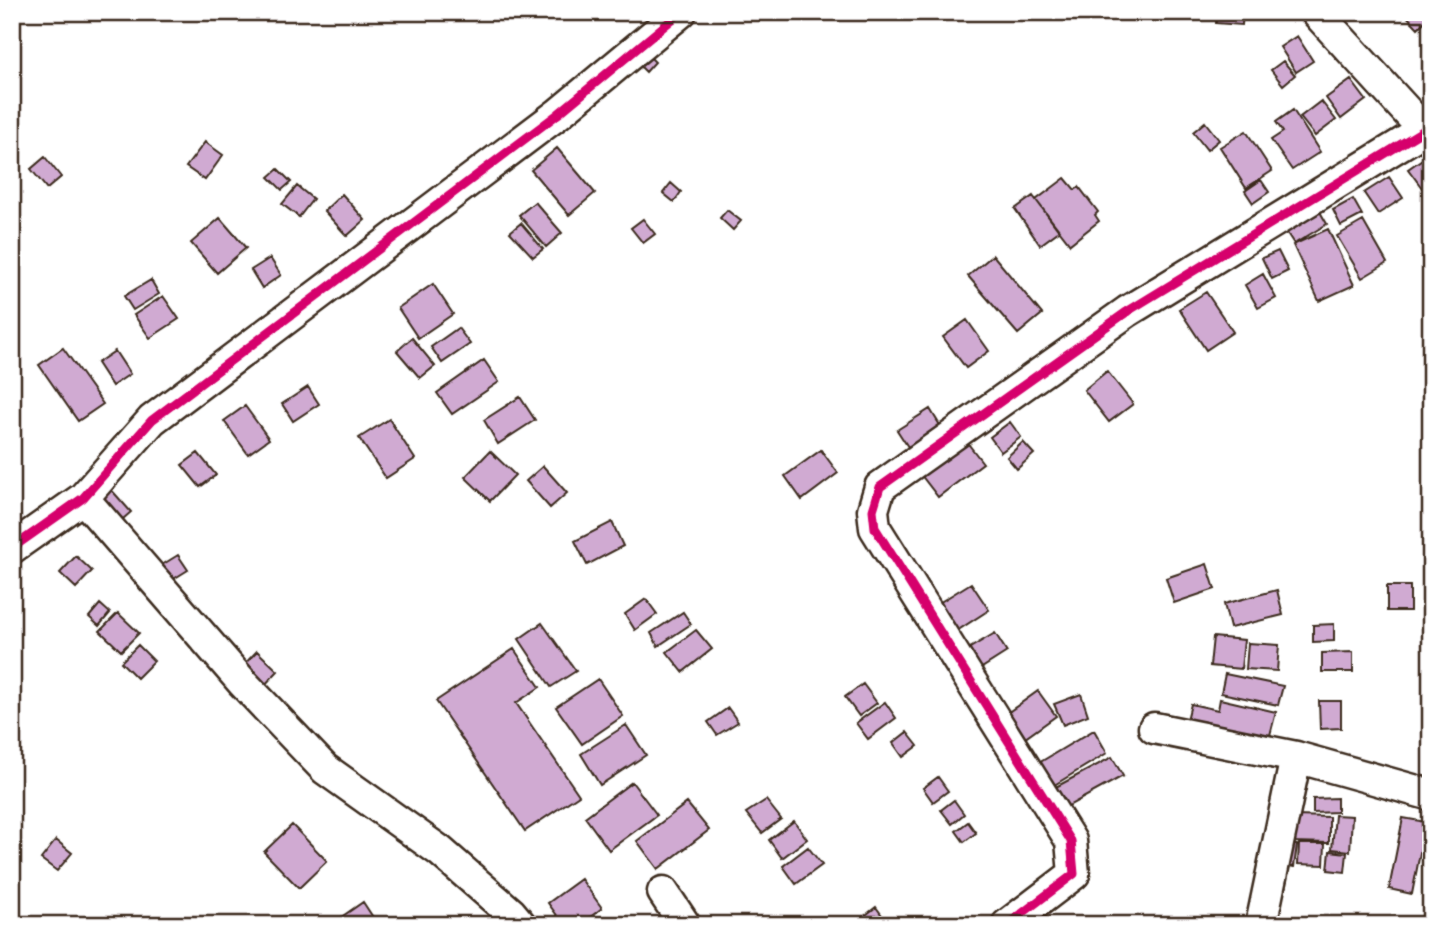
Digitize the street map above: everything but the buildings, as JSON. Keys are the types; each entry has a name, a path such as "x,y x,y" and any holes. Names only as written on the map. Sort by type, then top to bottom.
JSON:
{"street":[{"path":"12,548 83,498 152,420 558,114 681,12"},
{"path":"1007,925 1074,874 1071,841 875,528 873,510 880,486 1128,311 1427,126 1316,12"},
{"path":"83,498 243,683 325,769 440,851 522,925"},
{"path":"1154,728 1296,757 1431,795"},
{"path":"1261,925 1296,757"},
{"path":"663,892 685,925"}],"cycle path":[{"path":"12,548 83,498 152,420 558,114 681,12"},
{"path":"1007,925 1074,874 1071,841 875,528 873,510 880,487 1128,311 1424,130 1431,122"}]}
